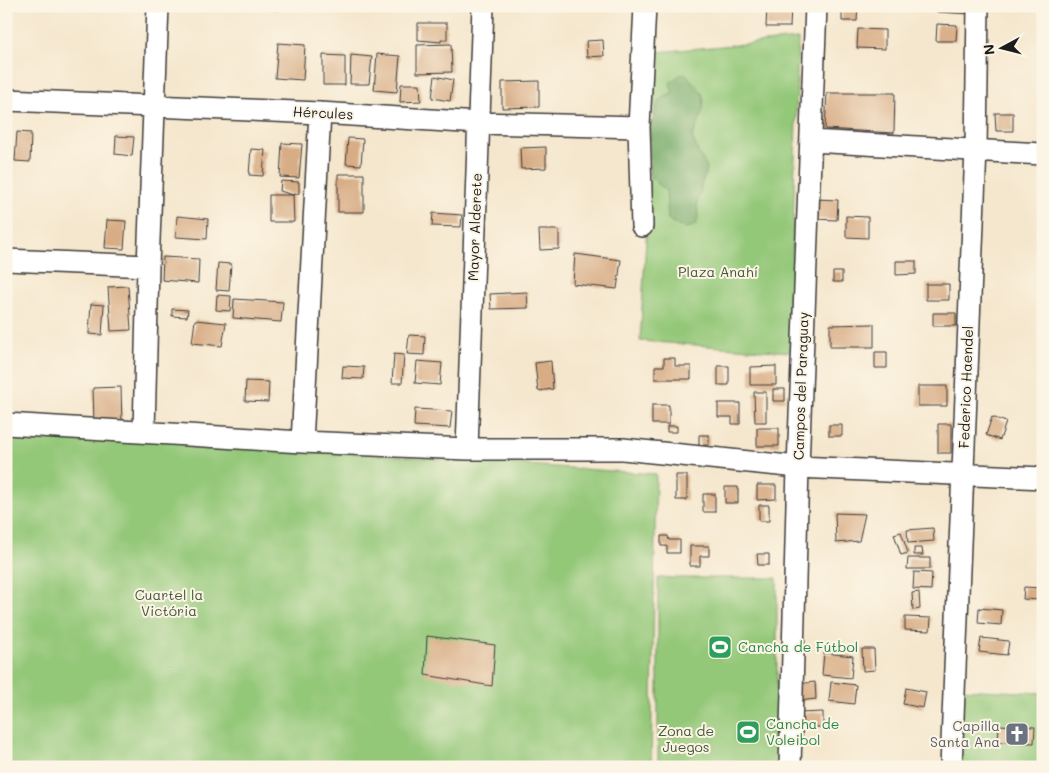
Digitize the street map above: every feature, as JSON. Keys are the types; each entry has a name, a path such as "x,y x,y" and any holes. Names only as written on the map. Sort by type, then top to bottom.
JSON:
{"street":[{"path":"144,432 158,6"},
{"name":"Mayor Alderete","path":"467,449 483,6"},
{"path":"642,226 639,127 645,6"},
{"name":"Campos del Paraguay","path":"790,767 798,467 816,6"},
{"name":"Federico Haendel","path":"951,767 976,149 978,6"},
{"name":"Hércules","path":"6,100 320,113 479,123 639,127"},
{"path":"302,442 320,113"},
{"path":"811,142 976,149 1043,154"},
{"path":"6,260 148,266"},
{"path":"6,424 302,442 467,449 623,449 798,467 1043,478"}],"green space":[{"name":"Plaza Anahí","path":"798,39 790,352 640,341 657,52"},
{"path":"686,74 703,96 703,108 692,137 707,167 697,201 698,219 695,225 684,228 668,219 666,191 649,175 650,126 658,103 662,98 673,94 670,83 680,75"},
{"name":"Cuartel la Victória","path":"6,429 656,474 651,767 6,767"},
{"name":"Zona de Juegos","path":"658,578 777,578 777,767 658,767"},
{"path":"960,689 1043,693 1043,767 956,767"}],"building":[{"path":"261,6 278,6 278,10 261,8"},
{"path":"767,6 791,6 790,27 766,27"},
{"path":"842,6 858,6 857,21 842,21"},
{"path":"937,6 972,6 971,14 937,12"},
{"path":"418,23 447,23 447,40 441,40 441,42 418,40"},
{"path":"937,24 957,25 956,41 936,41"},
{"path":"858,29 885,30 885,49 857,48"},
{"path":"603,40 604,56 587,57 586,41"},
{"path":"278,43 305,45 303,80 275,78"},
{"path":"451,44 452,72 417,73 417,45"},
{"path":"377,54 400,56 397,92 374,90"},
{"path":"323,55 345,56 345,85 323,85"},
{"path":"351,55 372,57 369,84 350,84"},
{"path":"435,76 453,80 450,101 432,98"},
{"path":"539,81 539,107 502,108 502,82"},
{"path":"401,84 420,84 421,101 400,102"},
{"path":"827,93 895,93 894,133 825,129"},
{"path":"995,113 1013,113 1013,131 996,131"},
{"path":"17,132 31,133 30,162 15,161"},
{"path":"116,136 134,137 132,156 115,154"},
{"path":"348,138 363,139 361,165 346,164"},
{"path":"282,143 302,144 299,178 280,177"},
{"path":"546,147 546,168 521,169 520,148"},
{"path":"251,149 265,150 263,176 249,175"},
{"path":"338,174 364,174 364,212 338,212"},
{"path":"281,181 299,182 299,193 293,195 280,191"},
{"path":"269,195 293,195 294,222 269,222"},
{"path":"815,199 838,200 837,220 814,219"},
{"path":"433,213 462,215 461,227 432,226"},
{"path":"177,216 208,219 207,239 176,237"},
{"path":"846,216 868,217 868,238 846,237"},
{"path":"107,220 126,221 124,249 105,248"},
{"path":"539,230 559,230 559,249 540,250"},
{"path":"575,254 621,260 617,289 573,284"},
{"path":"163,257 199,259 198,283 162,280"},
{"path":"896,261 916,261 916,274 896,275"},
{"path":"218,263 231,264 229,291 216,290"},
{"path":"833,272 842,272 842,282 833,282"},
{"path":"926,284 949,284 949,300 926,300"},
{"path":"128,286 131,330 111,331 108,287"},
{"path":"527,292 528,308 491,309 490,294"},
{"path":"217,295 231,296 230,311 216,310"},
{"path":"234,299 283,302 281,322 233,318"},
{"path":"91,304 104,305 102,335 89,334"},
{"path":"172,309 188,310 187,317 172,316"},
{"path":"933,313 956,313 956,326 933,326"},
{"path":"1041,314 1043,314 1043,338 1040,338"},
{"path":"195,320 226,323 222,346 192,343"},
{"path":"874,324 874,347 830,347 830,325"},
{"path":"409,335 425,336 424,355 407,354"},
{"path":"875,352 887,352 887,368 875,368"},
{"path":"394,354 404,355 402,383 392,383"},
{"path":"664,358 675,358 675,366 691,366 691,379 655,379 655,366 664,366"},
{"path":"417,361 442,363 440,385 415,383"},
{"path":"551,361 553,389 538,391 535,363"},
{"path":"343,366 364,367 363,379 342,378"},
{"path":"718,366 729,366 729,385 718,385"},
{"path":"776,366 776,385 750,385 750,367"},
{"path":"246,381 269,382 268,402 245,401"},
{"path":"918,386 947,386 947,406 918,406"},
{"path":"121,387 122,424 94,425 93,388"},
{"path":"773,389 785,389 785,401 773,401"},
{"path":"754,392 766,392 766,422 755,422"},
{"path":"718,403 740,403 740,424 732,424 732,417 718,417"},
{"path":"652,405 669,405 669,424 652,424"},
{"path":"415,409 452,411 450,428 414,426"},
{"path":"992,417 1006,422 1000,440 986,435"},
{"path":"938,424 951,424 951,453 938,453"},
{"path":"829,425 842,425 842,436 829,436"},
{"path":"667,426 677,426 677,432 667,432"},
{"path":"757,428 779,428 779,446 757,446"},
{"path":"699,435 709,435 709,445 699,445"},
{"path":"676,475 687,475 687,500 676,500"},
{"path":"757,485 776,485 776,499 757,500"},
{"path":"725,487 738,487 738,503 725,503"},
{"path":"703,494 715,494 715,512 703,512"},
{"path":"759,505 769,505 769,521 759,521"},
{"path":"835,513 865,514 859,541 836,543"},
{"path":"933,528 934,541 908,543 907,530"},
{"path":"901,532 908,553 901,555 894,534"},
{"path":"661,536 668,536 669,540 680,540 680,553 667,553 667,546 661,546"},
{"path":"690,546 709,546 709,556 700,556 700,566 690,566"},
{"path":"914,548 922,548 923,555 914,555"},
{"path":"757,554 769,554 769,565 758,565"},
{"path":"908,558 930,558 930,569 907,569"},
{"path":"914,572 932,573 931,590 913,589"},
{"path":"1024,587 1041,588 1040,600 1023,599"},
{"path":"919,592 920,609 913,610 912,593"},
{"path":"979,608 1002,610 1001,625 978,623"},
{"path":"905,617 931,618 930,631 905,630"},
{"path":"427,636 495,645 492,686 425,675"},
{"path":"981,638 1009,641 1007,655 979,652"},
{"path":"862,649 874,649 875,670 863,671"},
{"path":"824,653 853,656 851,678 822,675"},
{"path":"815,682 816,699 799,701 797,684"},
{"path":"831,682 856,685 854,704 829,701"},
{"path":"906,688 926,692 923,708 903,704"},
{"path":"823,712 823,727 800,727 799,713"},
{"name":"Capilla Santa Ana","path":"999,725 1035,727 1034,743 998,742"}],"place":[{"name":"Cancha de Fútbol","path":"720,647"},
{"name":"Cancha de Voleibol","path":"748,732"},
{"name":"Capilla Santa Ana","path":"1017,734"}]}
